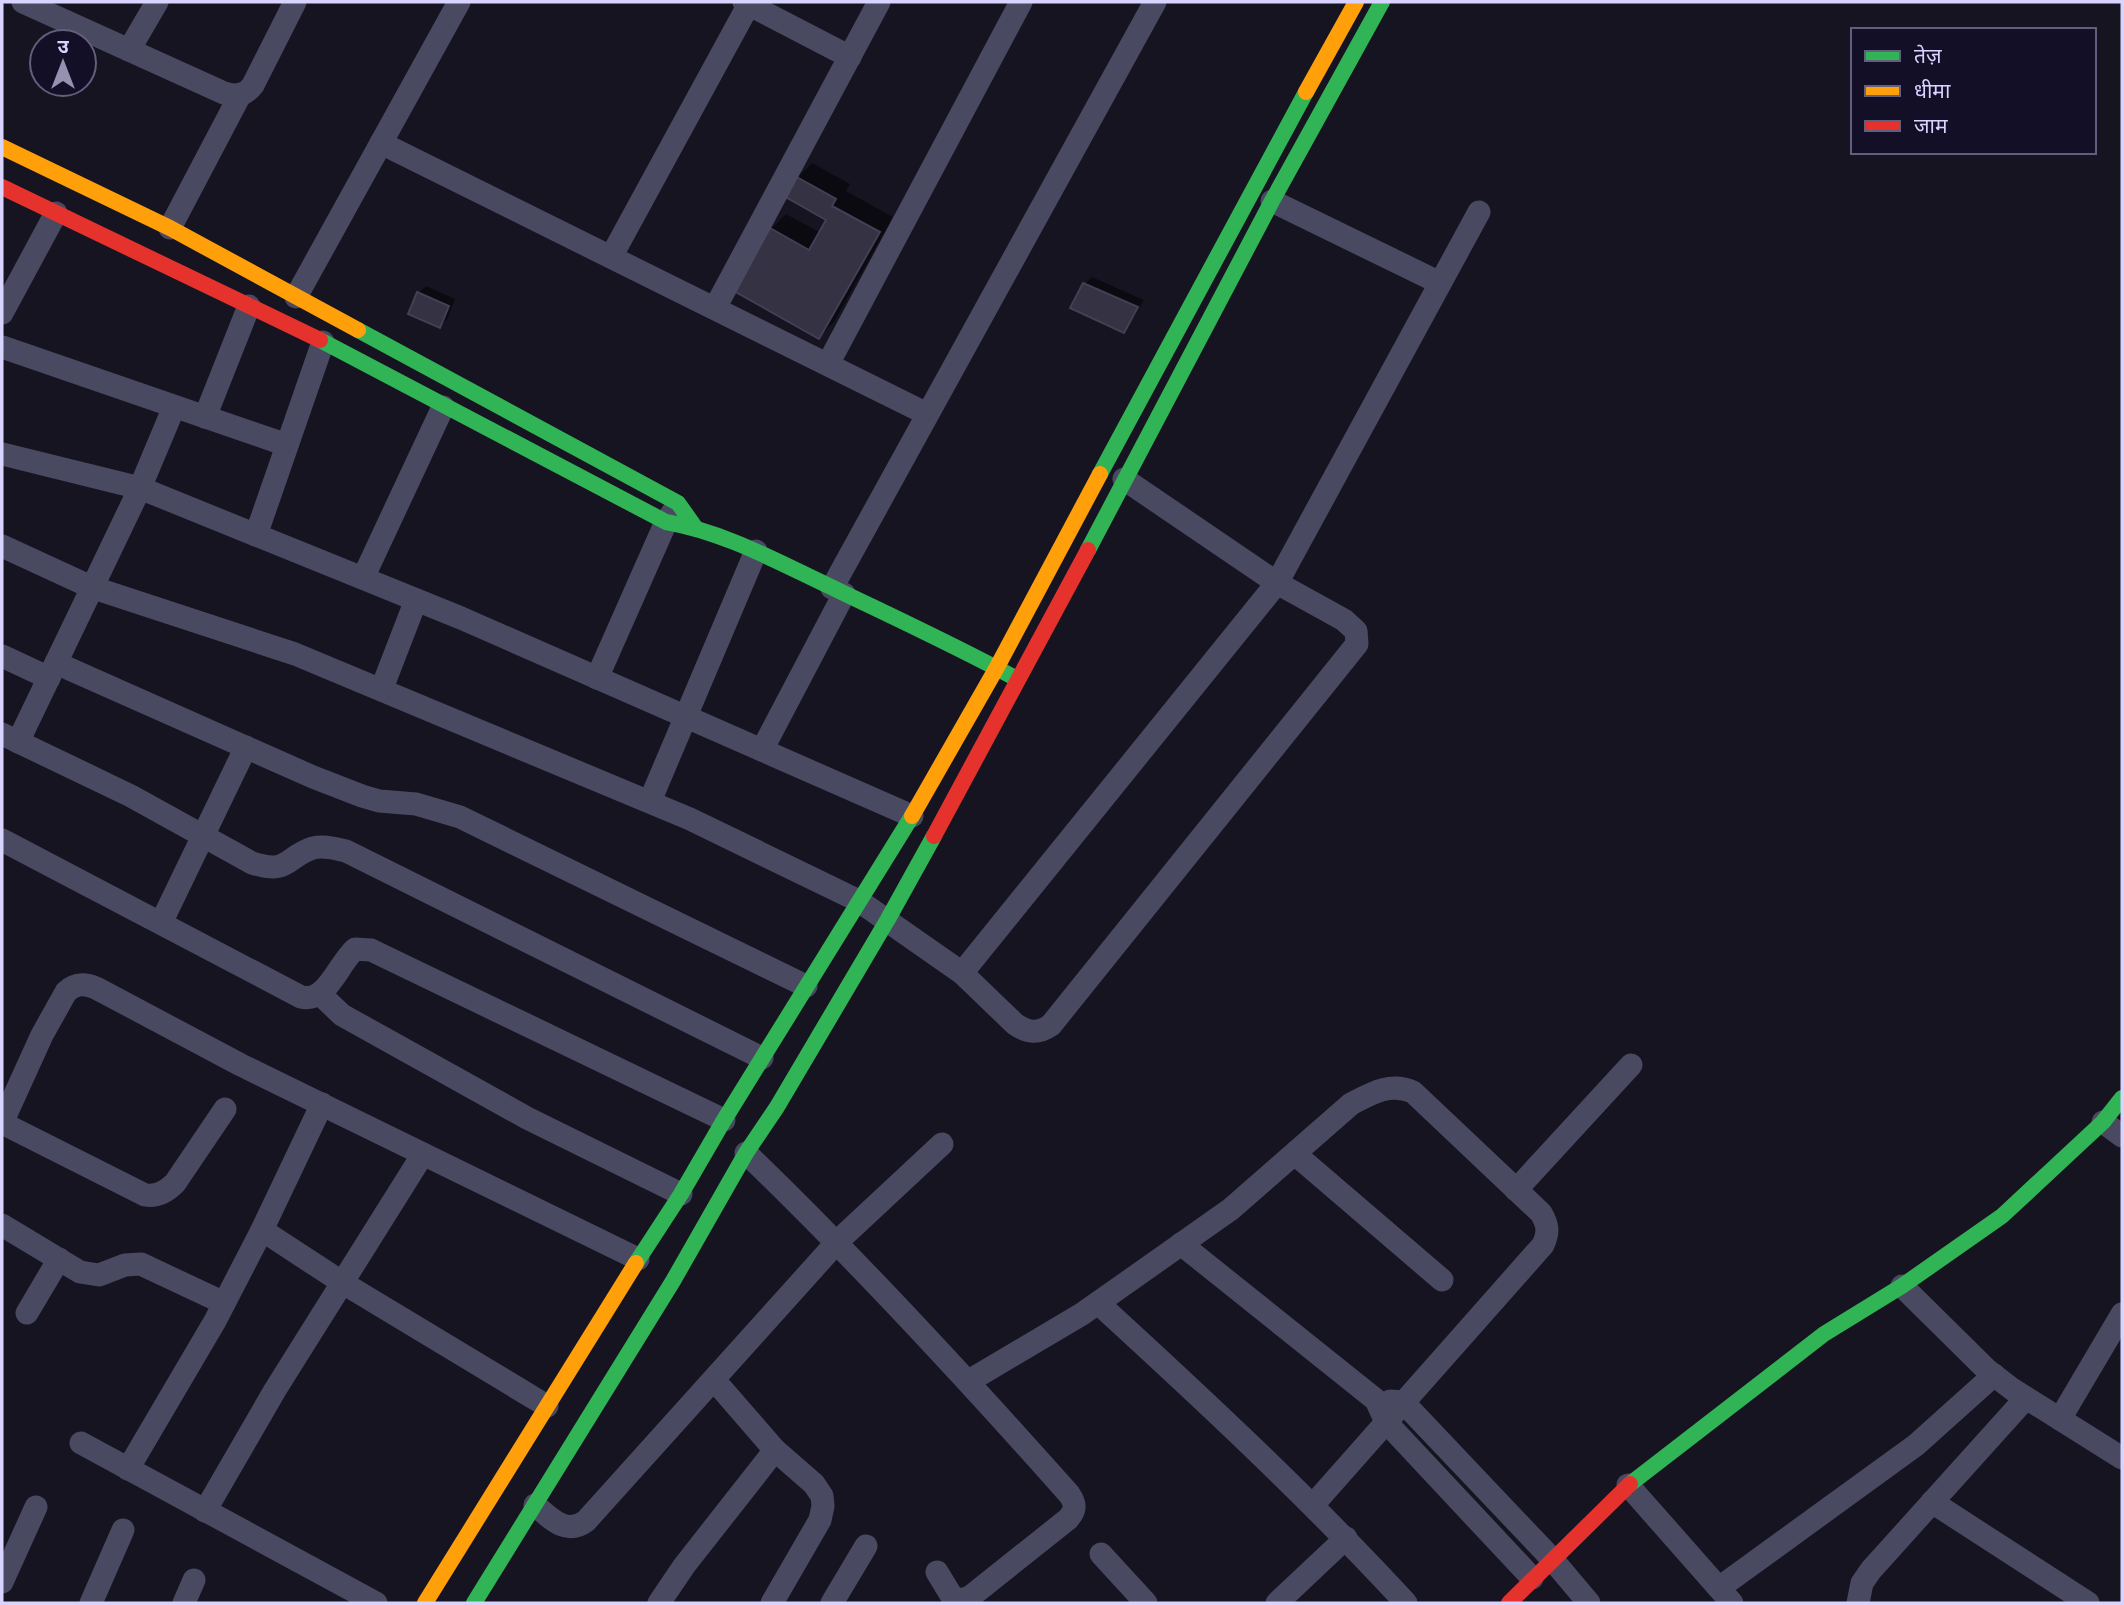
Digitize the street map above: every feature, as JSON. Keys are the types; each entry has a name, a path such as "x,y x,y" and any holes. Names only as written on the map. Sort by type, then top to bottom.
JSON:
{"main road":[{"path":"425,1603 681,1194 912,816 996,669 1213,261 1356,2"},
{"path":"474,1603 673,1281 746,1153 777,1107 888,919 1020,680 1272,201 1382,2"},
{"path":"2,147 170,228 296,297 695,527 756,551 1020,680"},
{"path":"2,187 323,342 443,407 672,512"},
{"path":"1509,1603 1628,1485 1824,1334 1902,1286 2002,1216 2102,1122 2122,1098"}],"street":[{"path":"129,50 157,2"},
{"path":"170,228 240,95 253,85 295,2"},
{"path":"296,297 459,2"},
{"path":"715,308 879,2"},
{"path":"828,365 1021,2"},
{"path":"762,750 927,414 1155,2"},
{"path":"611,257 747,3 850,57"},
{"path":"33,4 224,93 240,95"},
{"path":"381,143 927,414"},
{"path":"1272,201 1440,283"},
{"path":"962,974 1277,583 1479,212"},
{"path":"2,313 56,213"},
{"path":"205,417 249,306"},
{"path":"256,535 323,342"},
{"path":"2,347 287,444"},
{"path":"174,407 140,488 53,671 10,738 131,796 253,863 267,868 281,867 315,848 330,847 346,851 762,1058"},
{"path":"363,578 443,407"},
{"path":"2,454 140,488 416,600 912,816"},
{"path":"2,546 91,587 295,653 650,802 859,901 962,974 1025,1030 1040,1031 1051,1025 1354,650 1358,637 1352,626 1277,583 1124,479"},
{"path":"597,678 672,512"},
{"path":"650,802 684,716 756,551"},
{"path":"382,688 416,600"},
{"path":"2,656 53,671 362,796 379,801 416,804 460,817 806,986"},
{"path":"161,923 246,747"},
{"path":"2,840 302,997 310,999 320,995 350,953 359,948 370,950 724,1120"},
{"path":"225,1109 175,1184 153,1196 145,1195 2,1123 42,1035 66,992 83,984 96,988 241,1065 638,1259"},
{"path":"320,995 342,1015 515,1112 681,1194"},
{"path":"1516,1190 1630,1065"},
{"path":"964,1376 1098,1303 1231,1209 1351,1104 1374,1092 1402,1087 1413,1092 1541,1213 1546,1221 1548,1235 1543,1245 1313,1505"},
{"path":"128,1469 224,1303 322,1104"},
{"path":"2102,1122 2122,1136"},
{"path":"535,1505 559,1525 568,1528 580,1525 715,1381 838,1241 942,1144"},
{"path":"746,1153 838,1241 1069,1494 1075,1508 1068,1519 963,1600 954,1600 937,1572"},
{"path":"205,1511 275,1390 423,1154"},
{"path":"1295,1154 1443,1280"},
{"path":"2,1225 80,1272 91,1275 106,1274 125,1265 141,1264 224,1303"},
{"path":"262,1230 343,1283 548,1406"},
{"path":"1181,1244 1377,1400 1386,1422 1532,1578"},
{"path":"27,1313 59,1259"},
{"path":"1902,1286 1994,1375 2122,1458"},
{"path":"1098,1303 1313,1505 1406,1603"},
{"path":"2060,1419 2122,1314"},
{"path":"1628,1485 1725,1595 1916,1445 1994,1375"},
{"path":"715,1381 775,1451 814,1484 822,1496 820,1520 772,1603"},
{"path":"1858,1603 1862,1584 1871,1570 2026,1398"},
{"path":"1377,1400 1403,1402 1552,1559 1589,1603"},
{"path":"81,1443 376,1603"},
{"path":"659,1603 684,1566 775,1451"},
{"path":"1932,1502 2088,1603"},
{"path":"2,1582 36,1507"},
{"path":"92,1603 123,1530"},
{"path":"1277,1603 1346,1538"},
{"path":"832,1603 866,1546"},
{"path":"1101,1554 1146,1603"},
{"path":"184,1603 194,1580"}],"building":[{"path":"795,176 836,199 832,206 880,232 819,339 734,291 770,228 809,250 826,220 784,196"},
{"path":"1083,283 1138,307 1124,333 1070,308"},
{"path":"417,292 449,306 440,328 408,314"}],"traffic: fast":[{"path":"1088,550 1272,201 1382,2"},
{"path":"1100,474 1306,92"},
{"path":"358,330 678,503 695,527"},
{"path":"320,340 666,522 749,548 1015,678"},
{"path":"636,1263 912,816"},
{"path":"474,1603 673,1281 746,1153 777,1107 888,919 934,836"},
{"path":"1630,1484 1824,1334 1902,1286 2002,1216 2103,1122 2122,1098"}],"traffic: slow":[{"path":"1306,92 1356,2"},
{"path":"2,147 170,228 358,330"},
{"path":"912,816 996,669 1100,474"},
{"path":"425,1603 636,1263"}],"traffic: jam":[{"path":"2,187 320,340"},
{"path":"934,836 1088,550"},
{"path":"1509,1603 1630,1484"}]}
